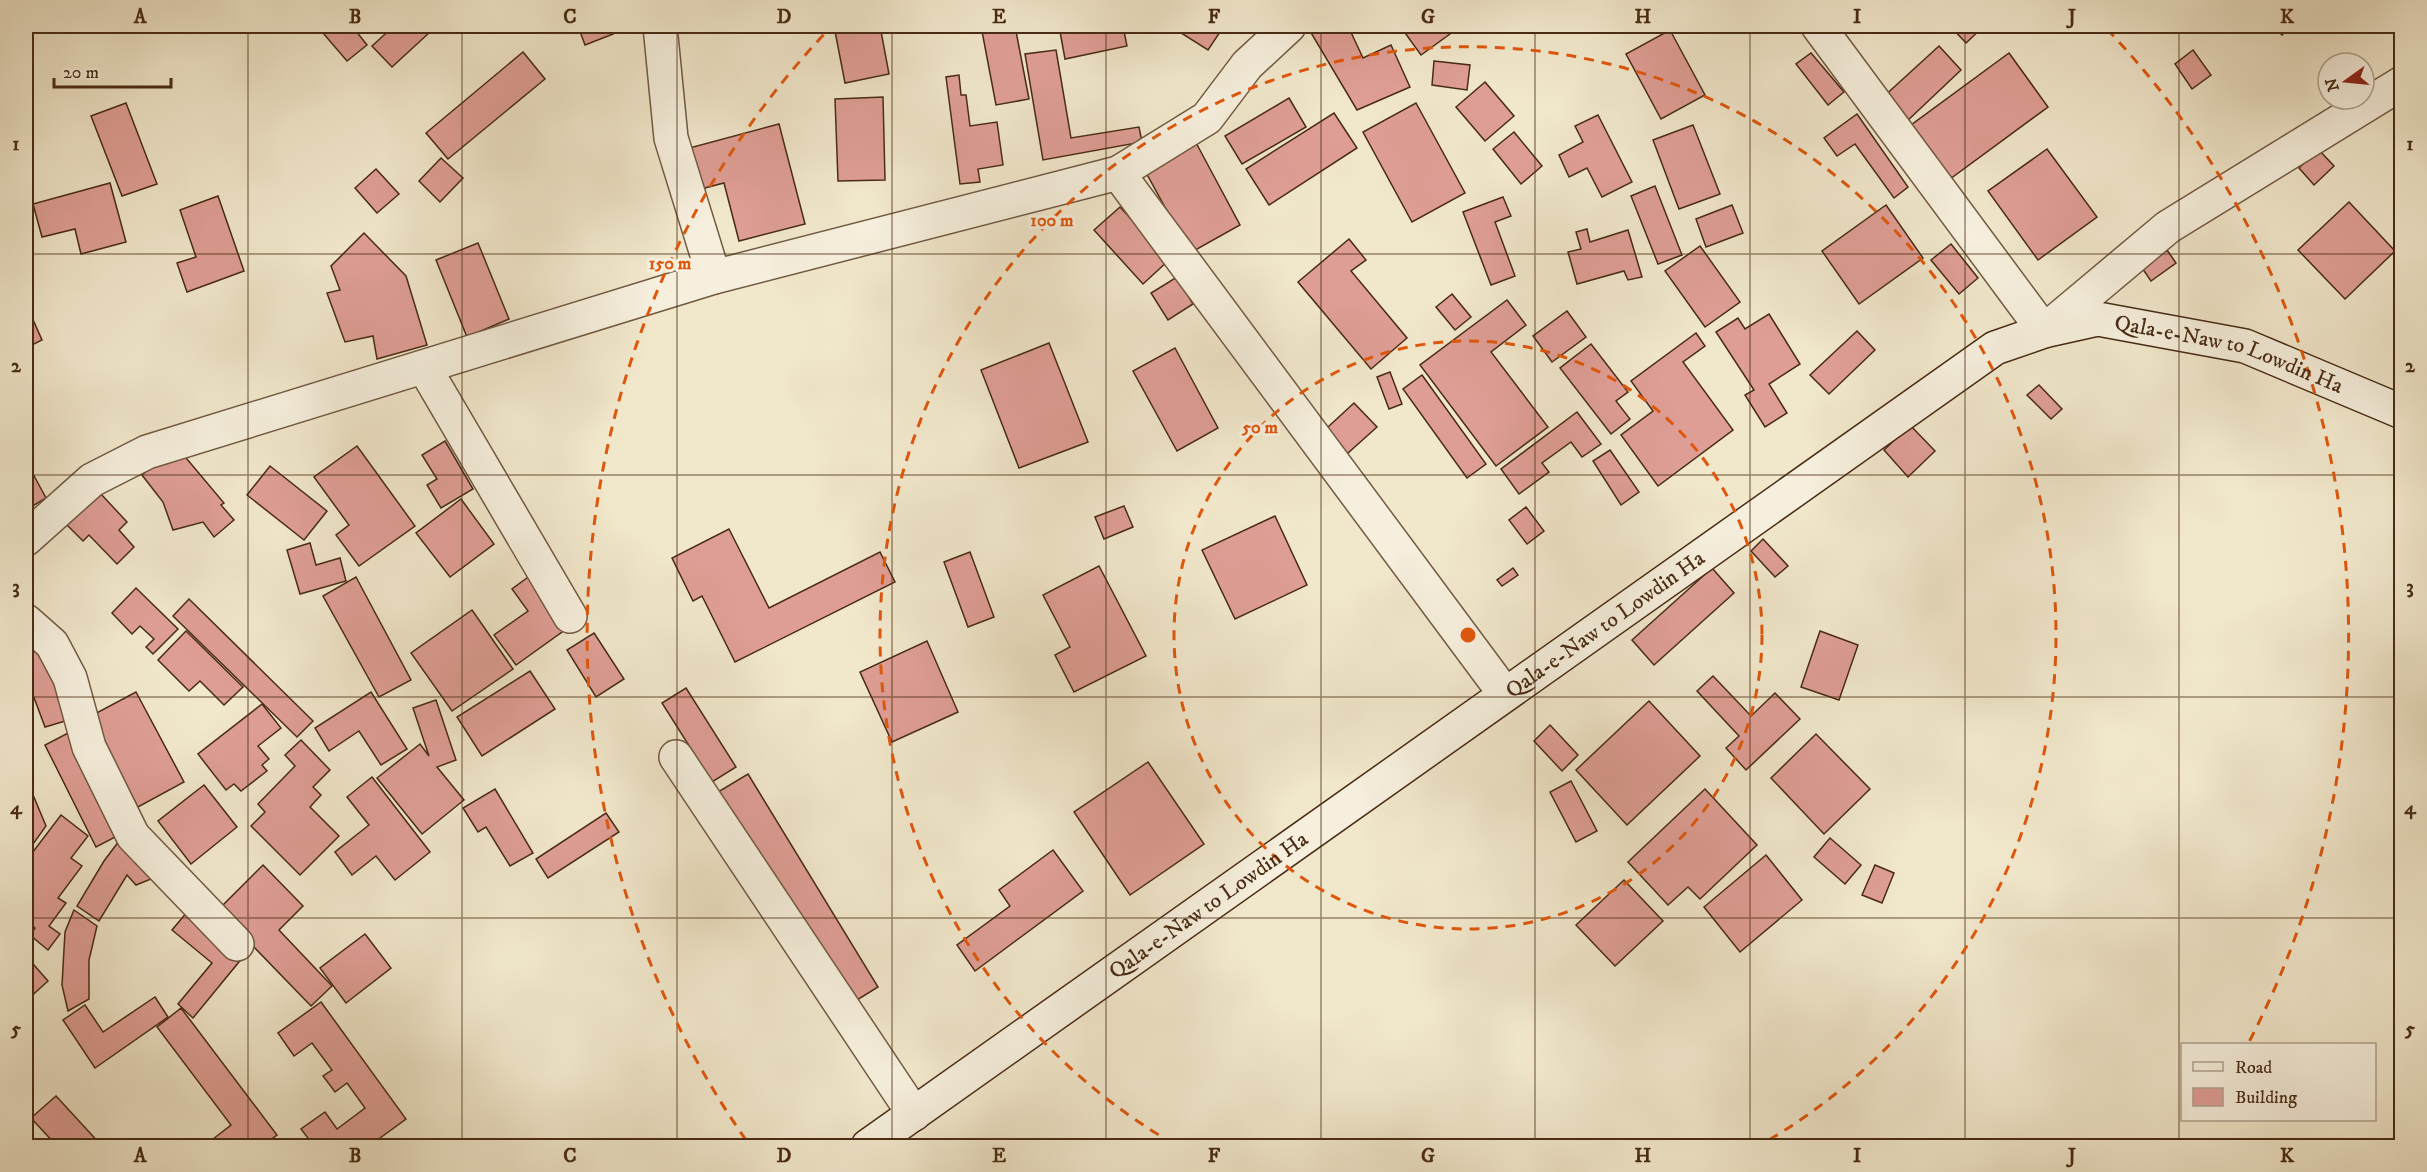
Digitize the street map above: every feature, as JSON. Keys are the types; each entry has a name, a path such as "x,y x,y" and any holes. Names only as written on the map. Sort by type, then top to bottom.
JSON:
{"street":[{"path":"660,26 671,138 714,278"},
{"path":"26,539 92,480 147,452 714,278 1118,173 1207,118 1247,65 1289,26"},
{"path":"1818,26 2044,331 2168,227 2402,83"},
{"path":"1118,173 1505,694"},
{"name":"Qala-e-Naw to Lowdin Ha","path":"868,1146 1995,348 2044,331 2098,319 2245,346 2402,412"},
{"path":"424,367 570,616"},
{"path":"26,621 52,644 70,678 89,747 133,836 237,944"},
{"path":"676,757 914,1114"}],"building":[{"path":"317,26 352,26 367,45 347,61"},
{"path":"394,26 424,26 430,32 392,67 372,46"},
{"path":"578,26 610,26 613,34 585,45"},
{"path":"834,26 880,26 889,74 845,83"},
{"path":"981,26 1015,26 1029,99 996,105"},
{"path":"1059,26 1123,26 1127,46 1065,59"},
{"path":"1170,26 1209,26 1220,32 1208,50"},
{"path":"1307,26 1327,26 1330,32 1348,26 1363,58 1391,45 1410,87 1357,110"},
{"path":"1400,26 1461,26 1421,55"},
{"path":"1950,26 1984,26 1966,43"},
{"path":"2273,26 2292,26 2282,35"},
{"path":"1670,30 1705,95 1661,119 1626,54"},
{"path":"1939,46 1961,70 1904,124 1881,99"},
{"path":"1056,50 1071,138 1139,127 1142,142 1043,160 1025,54"},
{"path":"2193,50 2211,75 2192,89 2175,64"},
{"path":"523,52 545,79 448,159 426,133"},
{"path":"1811,53 1844,92 1828,105 1796,64"},
{"path":"2009,53 2048,107 1946,182 1907,128"},
{"path":"1434,61 1470,65 1467,90 1432,85"},
{"path":"959,75 961,95 966,95 970,126 997,122 1003,165 978,169 980,182 960,184 946,77"},
{"path":"1485,82 1514,116 1485,141 1456,107"},
{"path":"883,97 885,180 838,181 835,99"},
{"path":"1289,98 1306,127 1242,164 1225,136"},
{"path":"126,103 157,184 122,196 91,116"},
{"path":"1416,103 1465,193 1412,222 1363,132"},
{"path":"1334,113 1357,148 1269,205 1246,169"},
{"path":"1857,114 1908,187 1894,198 1855,144 1837,156 1824,138"},
{"path":"1598,115 1632,182 1602,197 1587,168 1569,177 1559,155 1583,142 1575,126"},
{"path":"779,124 805,224 739,241 724,183 693,191 682,150"},
{"path":"1693,125 1720,194 1679,209 1653,140"},
{"path":"1514,132 1542,166 1521,184 1493,149"},
{"path":"1194,139 1240,225 1190,253 1143,167"},
{"path":"2047,149 2097,217 2038,260 1988,191"},
{"path":"2318,149 2334,166 2314,185 2299,168"},
{"path":"441,158 463,178 440,202 419,181"},
{"path":"376,169 399,194 377,213 355,188"},
{"path":"110,183 126,242 81,254 75,229 42,237 33,204"},
{"path":"1655,186 1682,255 1658,264 1631,196"},
{"path":"218,196 244,271 187,292 177,263 196,257 180,210"},
{"path":"1503,197 1511,216 1495,222 1515,276 1491,285 1463,212"},
{"path":"2349,202 2395,251 2345,299 2298,250"},
{"path":"1732,205 1743,233 1706,247 1696,219"},
{"path":"1886,205 1923,258 1859,304 1822,251"},
{"path":"1120,207 1169,260 1143,284 1094,230"},
{"path":"1587,229 1590,242 1628,230 1642,277 1628,280 1624,271 1577,284 1568,252 1581,249 1576,232"},
{"path":"364,233 406,276 427,345 377,359 373,336 345,342 327,293 340,290 331,266"},
{"path":"1349,239 1366,260 1351,271 1407,338 1371,369 1298,282"},
{"path":"478,243 509,319 467,337 436,260"},
{"path":"1951,244 1978,278 1959,294 1931,260"},
{"path":"1700,246 1740,302 1705,327 1665,271"},
{"path":"2167,250 2176,263 2151,281 2142,268"},
{"path":"1177,277 1193,304 1168,320 1151,293"},
{"path":"1452,294 1471,317 1455,330 1436,307"},
{"path":"1507,300 1526,325 1491,352 1548,427 1496,466 1420,365"},
{"path":"26,304 42,340 26,348"},
{"path":"1567,311 1586,337 1552,362 1533,336"},
{"path":"1769,314 1800,364 1769,384 1787,413 1765,427 1745,395 1754,390 1716,332 1738,318 1745,329"},
{"path":"1857,331 1875,350 1829,394 1810,375"},
{"path":"1696,333 1705,346 1683,362 1733,430 1658,486 1621,435 1653,411 1631,381"},
{"path":"1049,343 1088,442 1019,468 981,370"},
{"path":"1591,344 1628,392 1616,401 1630,419 1611,434 1560,368"},
{"path":"1175,348 1218,428 1177,451 1133,371"},
{"path":"1390,372 1402,404 1389,409 1377,377"},
{"path":"1422,375 1486,464 1467,478 1403,389"},
{"path":"2039,385 2062,409 2051,419 2027,395"},
{"path":"1354,403 1377,427 1338,462 1316,438"},
{"path":"1577,412 1601,444 1582,457 1571,442 1542,463 1549,472 1519,494 1501,469"},
{"path":"1910,425 1935,451 1908,477 1884,450"},
{"path":"445,441 473,489 441,508 427,485 437,479 422,455"},
{"path":"176,446 224,503 221,505 234,520 214,537 203,522 173,530 163,502 142,475"},
{"path":"357,446 415,526 359,566 336,535 349,525 314,477"},
{"path":"1610,450 1639,492 1621,505 1593,461"},
{"path":"26,461 46,498 26,510"},
{"path":"270,466 327,511 304,540 247,495"},
{"path":"100,493 127,522 119,530 134,547 117,564 89,535 83,541 67,525"},
{"path":"461,499 494,544 450,577 416,533"},
{"path":"1124,506 1133,527 1104,539 1095,517"},
{"path":"1526,507 1544,531 1527,544 1509,520"},
{"path":"1275,516 1307,585 1235,619 1202,550"},
{"path":"729,529 769,608 880,552 895,582 735,662 702,596 693,601 672,558"},
{"path":"1763,539 1788,566 1775,577 1751,551"},
{"path":"310,543 316,565 340,558 346,581 300,594 287,550"},
{"path":"970,552 994,617 968,627 944,562"},
{"path":"1099,566 1146,656 1074,692 1055,655 1070,647 1043,595"},
{"path":"1513,568 1518,575 1502,586 1497,580"},
{"path":"1712,568 1734,593 1654,665 1632,640"},
{"path":"531,575 569,627 516,665 494,635 528,611 512,589"},
{"path":"356,577 411,680 379,697 323,596"},
{"path":"136,588 178,629 153,654 146,647 154,639 140,626 132,634 112,613"},
{"path":"189,599 313,721 297,737 173,616"},
{"path":"472,610 513,669 452,711 411,653"},
{"path":"26,629 55,662 72,719 45,727 26,676"},
{"path":"186,631 243,687 224,705 200,681 189,691 158,660"},
{"path":"1820,631 1858,645 1839,700 1801,687"},
{"path":"594,633 624,679 596,697 567,650"},
{"path":"927,641 958,712 892,742 860,672"},
{"path":"530,671 555,709 482,756 457,717"},
{"path":"1713,676 1751,716 1775,693 1800,719 1746,770 1726,748 1739,736 1697,691"},
{"path":"686,688 736,767 712,782 662,703"},
{"path":"136,692 184,782 138,807 89,717"},
{"path":"371,692 407,749 381,765 359,731 329,751 315,728"},
{"path":"436,700 456,760 437,767 464,800 422,834 377,778 420,744 429,756 413,708"},
{"path":"1649,701 1700,756 1627,825 1576,770"},
{"path":"262,704 281,728 258,746 269,759 262,765 267,771 241,791 234,784 226,790 198,754"},
{"path":"1550,725 1578,755 1562,771 1534,741"},
{"path":"70,732 121,834 96,847 45,745"},
{"path":"1816,734 1870,789 1824,834 1771,778"},
{"path":"301,740 330,770 313,787 321,795 310,807 339,836 300,875 251,826 265,812 258,804 295,766 285,755"},
{"path":"1148,762 1204,844 1130,895 1074,812"},
{"path":"748,774 878,987 849,1005 718,792"},
{"path":"372,777 430,852 395,880 376,856 352,875 335,852 369,825 347,797"},
{"path":"26,778 46,826 26,854"},
{"path":"1571,781 1597,831 1576,842 1550,792"},
{"path":"204,785 237,827 191,864 158,821"},
{"path":"495,789 533,853 510,866 486,827 478,832 463,808"},
{"path":"1705,789 1757,845 1700,899 1688,887 1668,905 1628,862"},
{"path":"606,813 619,832 548,878 536,859"},
{"path":"61,815 88,836 71,858 82,866 58,898 66,903 49,926 60,934 48,950 30,935 35,928 26,920 26,861"},
{"path":"122,837 156,877 136,885 127,875 99,921 77,906 104,861"},
{"path":"1830,838 1861,865 1845,884 1814,857"},
{"path":"1053,850 1083,891 975,971 957,945 1010,906 999,890"},
{"path":"1766,855 1802,900 1740,952 1704,907"},
{"path":"263,865 303,906 279,930 332,986 311,1006 218,910"},
{"path":"1875,865 1894,873 1882,903 1862,895"},
{"path":"1624,880 1663,921 1615,966 1576,925"},
{"path":"74,910 97,926 89,960 89,999 68,1011 62,985 65,932"},
{"path":"188,911 243,957 193,1018 178,1004 212,963 172,930"},
{"path":"365,934 391,968 346,1003 320,968"},
{"path":"26,956 48,981 26,1001"},
{"path":"155,997 168,1017 95,1068 63,1020 85,1005 103,1032"},
{"path":"321,1002 406,1119 369,1146 314,1146 301,1129 325,1112 337,1129 365,1108 347,1083 335,1092 323,1076 332,1070 312,1043 294,1056 278,1033"},
{"path":"181,1008 277,1135 262,1146 219,1146 213,1139 231,1125 157,1027"},
{"path":"56,1096 102,1146 57,1146 31,1118"}]}
